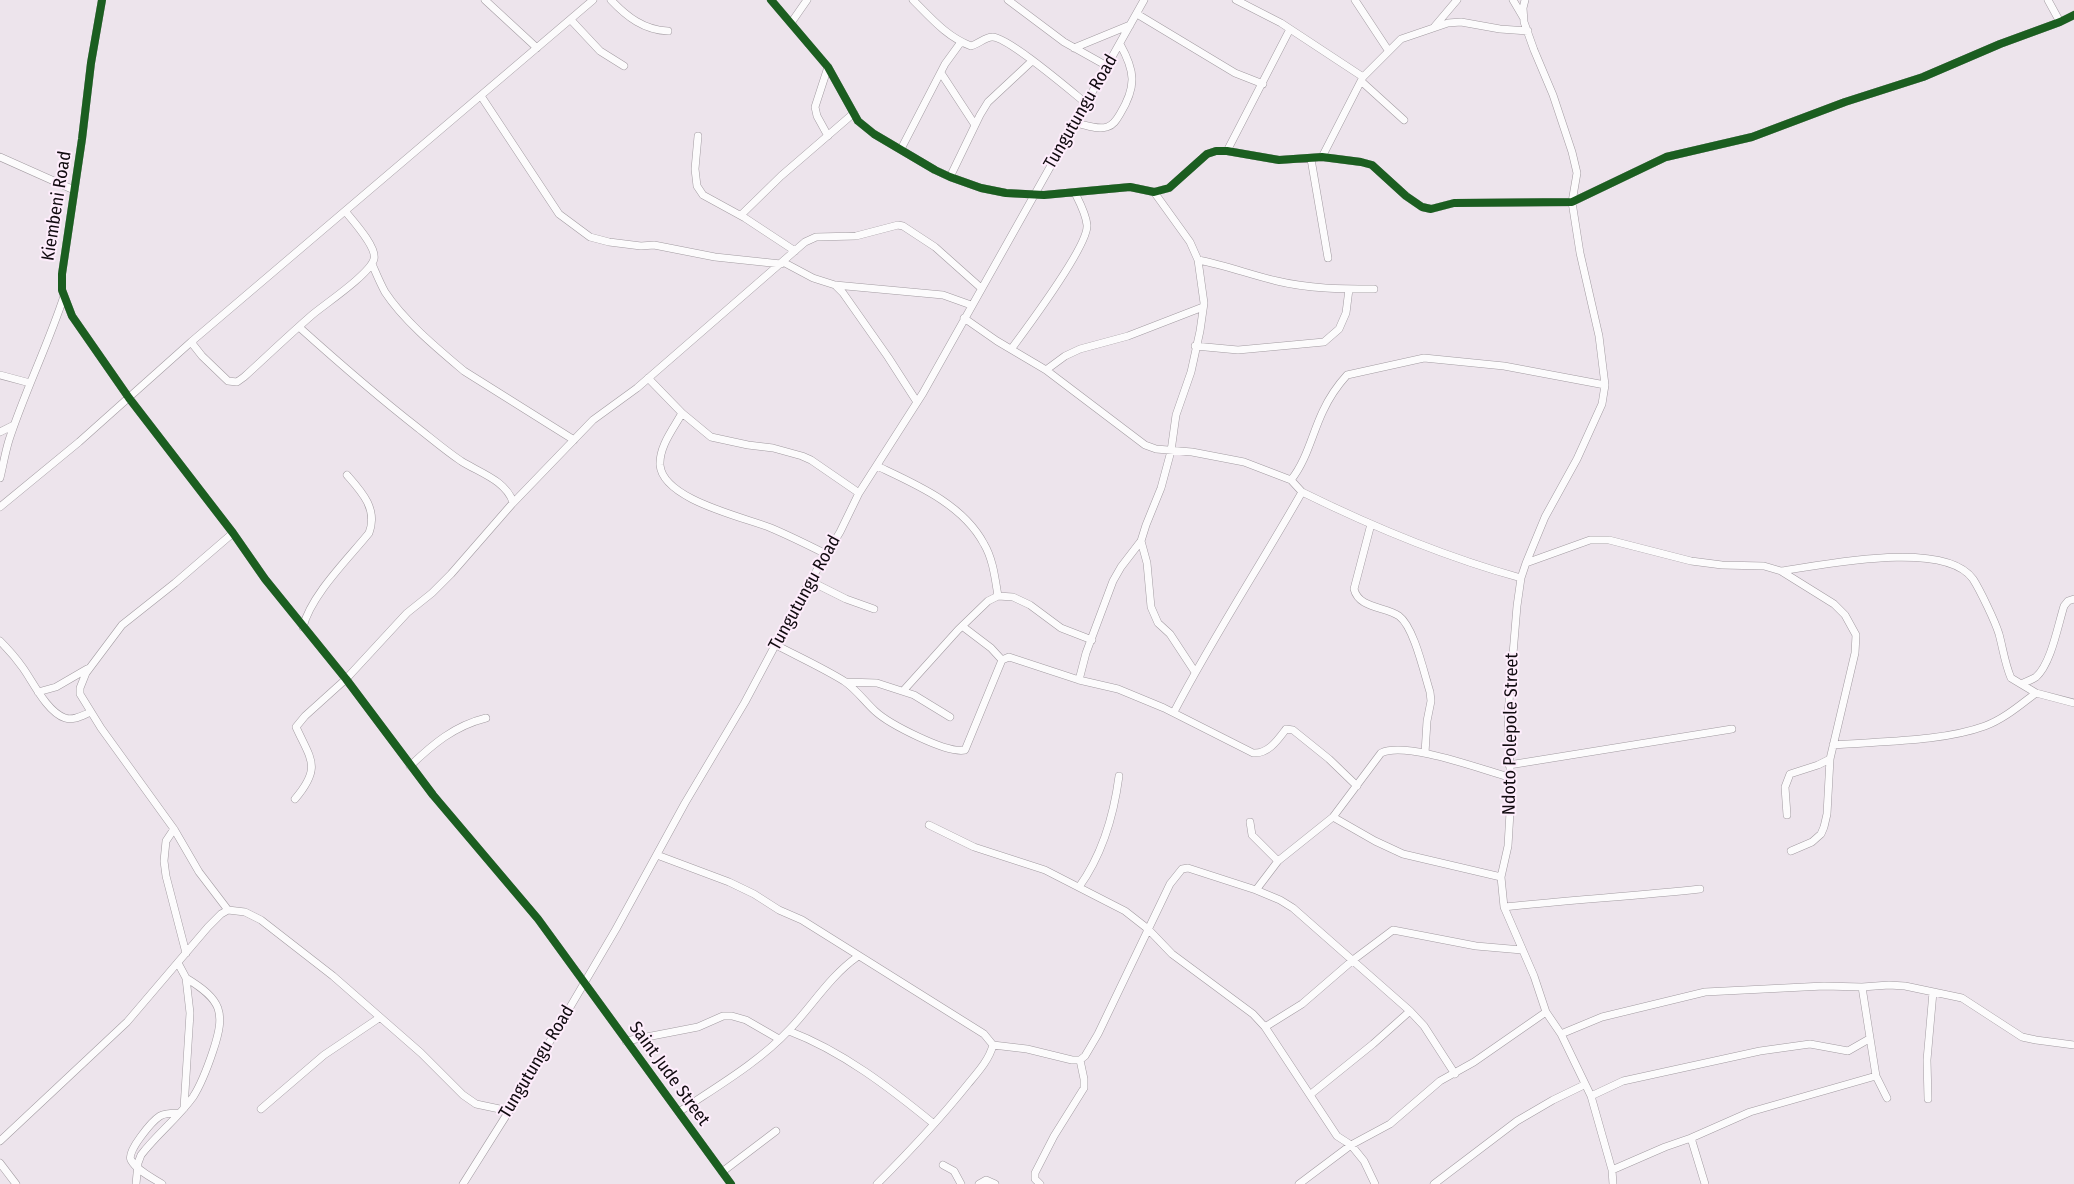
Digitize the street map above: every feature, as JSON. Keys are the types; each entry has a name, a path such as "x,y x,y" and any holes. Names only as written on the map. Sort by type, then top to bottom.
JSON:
{"street":[{"name":"Kiembeni Road","path":"102,0 62,274 65,296 72,316 129,398 233,533 265,579 346,679"},
{"path":"485,0 537,48"},
{"path":"0,507 593,0"},
{"path":"611,0 639,24 652,29 668,31"},
{"path":"771,0 828,67 858,121 874,134 950,177 981,188 1006,193 1034,195 1130,187 1154,192 1169,188 1207,154 1216,151 1227,151 1279,160 1343,159 1372,165 1406,196 1422,207 1431,209 1454,203 1572,202 1666,157 1752,136 1845,102 1923,77 2074,15"},
{"path":"791,23 808,0"},
{"path":"913,0 945,32 961,42 971,46 988,38 998,37 1087,104"},
{"path":"1008,0 1074,48 1107,66"},
{"name":"Tungutungu Road","path":"463,1184 509,1111 657,856 810,581 840,532 859,493 917,402 1087,104 1144,0"},
{"path":"1236,0 1290,29 1362,79 1404,120"},
{"path":"1355,0 1388,50"},
{"path":"1435,26 1457,0"},
{"path":"1513,0 1524,18"},
{"path":"1524,0 1524,18"},
{"path":"2048,0 2060,22"},
{"path":"1136,14 1235,72 1263,84"},
{"name":"Ndoto Polepole Street","path":"1524,18 1534,50 1553,95 1577,173 1572,202 1580,253 1599,336 1605,385 1602,404 1577,459 1545,517 1521,578 1516,606 1508,714 1511,795 1508,846 1501,877 1504,907 1546,1012 1561,1034 1584,1085 1591,1096 1612,1170 1612,1184"},
{"path":"571,20 600,51 624,66"},
{"path":"1322,158 1362,79 1388,50 1401,39 1435,26 1461,22 1500,29 1528,31"},
{"path":"1074,48 1130,25"},
{"path":"1227,151 1290,29"},
{"path":"902,149 941,73 961,42"},
{"path":"1076,123 1106,128 1114,123 1128,102 1133,80 1129,61 1120,44"},
{"path":"950,177 988,102 1032,61"},
{"path":"828,67 815,106 817,116 828,136"},
{"path":"941,73 975,126"},
{"path":"481,96 559,214 590,237 609,242 654,246 715,257 782,263 813,278 835,285 944,295 972,305"},
{"path":"740,215 854,113"},
{"path":"698,136 695,169 697,186 703,194 740,215 795,251"},
{"path":"0,157 74,190"},
{"path":"1310,159 1328,258"},
{"path":"1078,680 1113,581 1142,541 1146,525 1161,488 1171,451 1176,415 1191,372 1203,307 1198,260 1190,242 1154,192"},
{"path":"1012,348 1082,246 1088,227 1085,214 1075,193"},
{"path":"192,342 202,356 225,379 232,383 244,377 299,327 354,282 372,264 374,258 373,249 345,211"},
{"path":"295,800 306,786 312,766 309,750 296,727 305,716 346,679 407,612 432,593 451,574 514,502 593,420 637,388 805,242 816,238 856,236 898,225 903,226 935,247 981,288"},
{"path":"1198,260 1223,265 1278,281 1326,289 1374,289"},
{"path":"372,264 385,291 396,305 459,367 574,440"},
{"path":"835,285 870,330 917,402"},
{"path":"1195,346 1238,350 1324,342 1339,329 1346,313 1349,289"},
{"path":"0,477 14,425 54,328 65,296"},
{"path":"1046,370 1066,356 1080,350 1128,336 1203,307"},
{"path":"964,318 1046,370 1145,444 1156,449 1192,452 1244,462 1291,480 1302,492 1436,552 1521,578"},
{"path":"299,327 381,399 422,432 460,461 497,481 506,489 514,502"},
{"path":"1291,480 1299,469 1331,394 1347,375 1359,371 1424,358 1504,366 1605,385"},
{"path":"0,375 30,383"},
{"path":"648,378 682,413 711,437 773,448 802,456 811,460 859,493"},
{"path":"682,413 661,453 660,465 663,476 672,487 709,507 771,528 826,554"},
{"path":"0,432 14,425"},
{"path":"877,466 923,487 968,523 984,543 992,564 998,596"},
{"path":"303,627 306,614 317,597 369,533 373,515 370,505 347,474"},
{"path":"1174,712 1235,603 1270,550 1302,492"},
{"path":"1371,524 1354,589 1356,596 1361,601 1398,615 1405,621 1411,634 1430,692 1431,701 1424,753"},
{"path":"233,533 175,584 122,625 89,668 80,688 80,694 174,829 199,872 228,910 245,912 261,920 333,976 421,1053 463,1095 476,1104 509,1111"},
{"path":"1526,563 1590,540 1610,540 1691,561 1722,565 1764,566 1781,571 1834,604 1845,615 1856,635 1856,653 1830,759 1826,814 1821,834 1812,842 1790,851"},
{"path":"1142,541 1147,563 1151,606 1158,623 1170,634 1195,672"},
{"path":"1781,571 1861,559 1900,556 1942,560 1957,566 1972,578 1998,632 2011,678 2036,693 2074,702"},
{"path":"810,581 846,599 874,609"},
{"path":"902,692 962,626 988,601 998,596 1014,597 1030,605 1061,628 1092,640"},
{"path":"2021,684 2040,672 2053,643 2064,606 2068,601 2074,599"},
{"path":"962,626 991,648 1002,660"},
{"path":"0,641 22,666 38,692 53,710 65,718 73,719 91,712"},
{"path":"776,645 846,682 876,712 900,728 946,749 959,752 965,750 1002,660 1009,657 1078,680 1118,689 1174,712 1253,753 1261,753 1267,750 1286,729 1293,730 1358,786"},
{"path":"38,692 56,687 89,668"},
{"name":"Saint Jude Street","path":"346,679 410,766 538,919 731,1184"},
{"path":"846,682 877,683 914,695 950,717"},
{"path":"1833,745 1926,738 1960,733 1986,726 2000,719 2036,693"},
{"path":"410,766 432,744 446,735 472,722 486,718"},
{"path":"1509,766 1732,729"},
{"path":"1256,890 1278,861 1333,817 1381,753 1389,749 1424,753 1509,777"},
{"path":"1786,815 1785,787 1790,774 1830,759"},
{"path":"1079,887 1095,861 1112,815 1120,776"},
{"path":"1333,817 1375,841 1403,854 1501,877"},
{"path":"1250,822 1252,835 1278,861"},
{"path":"929,825 974,847 1045,870 1125,911 1148,929 1172,954 1253,1014 1265,1027 1337,1136 1351,1145 1364,1161 1375,1184"},
{"path":"174,829 166,841 164,860 166,876 186,953"},
{"path":"657,856 729,882 802,920 857,957 884,971 984,1034 993,1045 1027,1049 1072,1060 1080,1060 1085,1056 1095,1039 1170,884 1182,870 1188,868 1197,870 1256,890 1280,900 1293,908 1410,1011 1424,1026 1455,1074"},
{"path":"1504,907 1700,889"},
{"path":"0,1141 120,1028 208,927 228,910"},
{"path":"1265,1027 1302,1004 1353,960 1393,930 1476,946 1522,950"},
{"path":"678,1112 752,1063 789,1031 833,979 857,957"},
{"path":"178,963 186,978 190,1013 181,1111"},
{"path":"136,1184 137,1168 141,1154 193,1097 204,1074 222,1019 218,1007 210,996 186,978"},
{"path":"1561,1034 1602,1017 1705,992 1889,985 1905,986 1969,1002 2022,1037 2074,1045"},
{"path":"1862,987 1876,1076 1887,1098"},
{"path":"1928,1099 1927,1060 1933,992"},
{"path":"1311,1094 1366,1050 1410,1011"},
{"path":"1299,1184 1351,1145 1390,1124 1440,1081 1455,1074 1546,1012"},
{"path":"626,1041 698,1027 723,1016 732,1016 746,1020 779,1039"},
{"path":"261,1108 324,1055 379,1018"},
{"path":"789,1031 812,1039 858,1068 934,1124"},
{"path":"1591,1096 1623,1081 1760,1051 1810,1044 1848,1051 1869,1039"},
{"path":"877,1184 934,1124 990,1055 993,1045"},
{"path":"1040,1184 1035,1179 1035,1173 1054,1136 1084,1088 1080,1060"},
{"path":"1612,1170 1750,1112 1876,1076"},
{"path":"1434,1184 1517,1121 1584,1085"},
{"path":"162,1184 137,1168 130,1160 130,1155 133,1148 160,1116 181,1111"},
{"path":"722,1172 776,1130"},
{"path":"1692,1138 1705,1184"},
{"path":"0,1163 16,1184"},
{"path":"943,1165 954,1171 961,1184"},
{"path":"979,1184 986,1180 994,1184"}],"cycle path":[{"path":"102,0 91,63 62,274 62,290 72,316 129,398 233,533 265,579 346,679 433,795 538,919 731,1184"},
{"path":"771,0 828,67 858,121 874,134 935,170 981,188 1006,193 1044,195 1130,187 1154,192 1169,188 1207,154 1216,151 1227,151 1279,160 1322,157 1372,165 1406,196 1422,207 1431,209 1454,203 1572,202 1666,157 1752,137 1845,102 1923,77 2074,15"}]}
